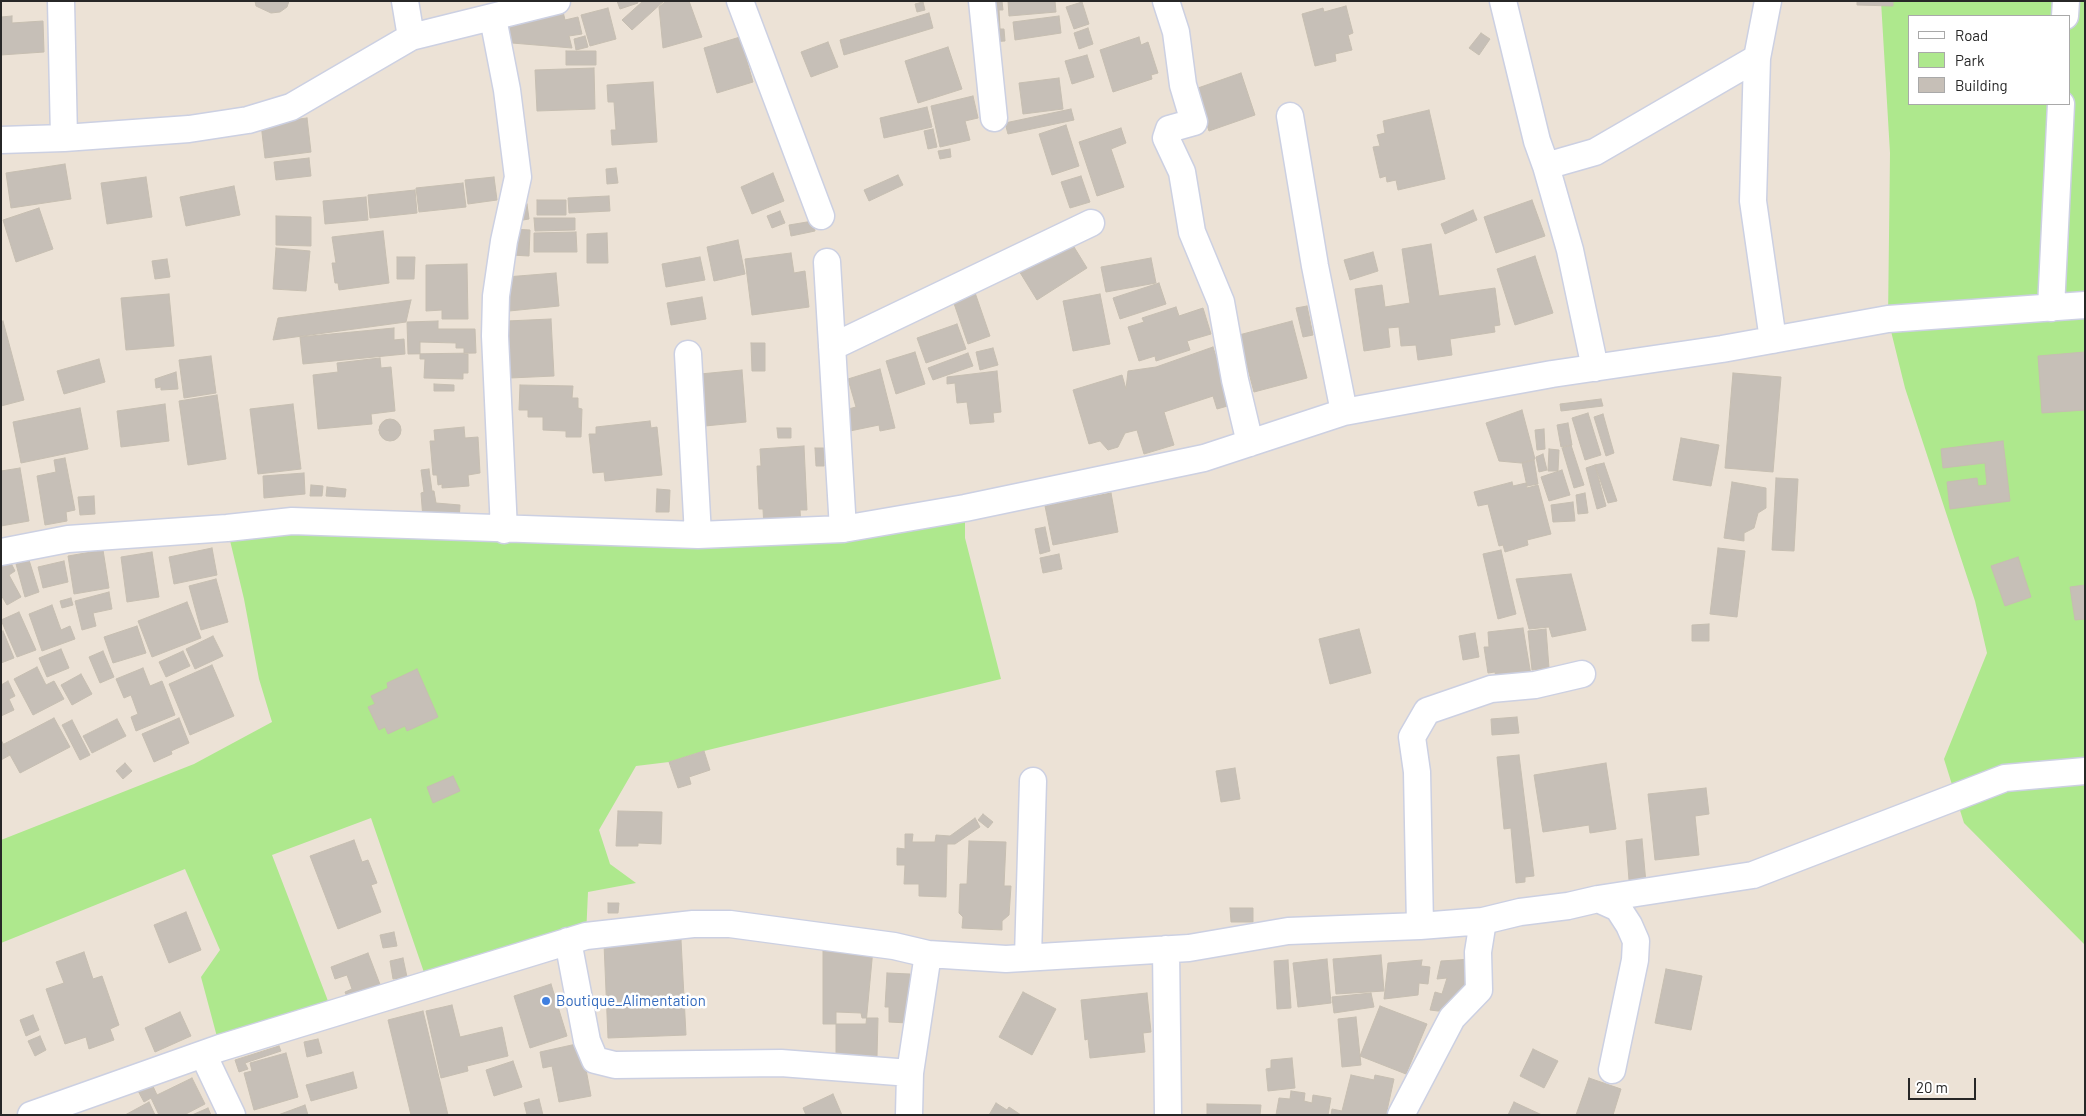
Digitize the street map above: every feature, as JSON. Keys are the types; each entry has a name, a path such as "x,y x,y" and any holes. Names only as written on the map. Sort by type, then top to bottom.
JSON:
{"street":[{"path":"61,1 64,138"},
{"path":"405,1 411,37"},
{"path":"1,140 64,138 189,129 248,120 291,107 411,37 557,1"},
{"path":"740,1 821,216"},
{"path":"982,1 994,118"},
{"path":"1166,1 1176,32 1183,86 1194,122 1169,128 1166,138 1182,172 1192,232 1221,302 1235,380 1250,443"},
{"path":"1502,1 1537,141 1570,250 1595,368"},
{"path":"1768,1 1757,58 1753,200 1773,340"},
{"path":"2065,15 2066,1"},
{"path":"493,18 507,90 518,177 504,241 496,296 495,336 504,530"},
{"path":"1546,166 1595,152 1757,58"},
{"path":"2051,308 2061,105"},
{"path":"1290,116 1315,266 1344,412"},
{"path":"832,347 1091,223"},
{"path":"827,262 842,529"},
{"path":"1,552 68,539 227,528 292,521 504,530 698,535 842,529 964,508 1204,458 1344,412 1888,319 2085,305"},
{"path":"688,354 698,535"},
{"path":"1420,926 1417,772 1412,737 1427,711 1491,689 1535,685 1582,674"},
{"path":"31,1115 203,1054 586,936 692,924 730,924 894,946 928,954 1006,959 1190,948 1288,931 1420,926 1483,921 1520,912 1568,906 1753,875 2005,778 2085,771"},
{"path":"1028,957 1033,781"},
{"path":"1598,900 1618,908 1630,925 1636,941 1635,960 1612,1070"},
{"path":"1402,1115 1452,1018 1479,990 1478,952 1483,921"},
{"path":"568,941 587,1041 595,1060 615,1064 780,1063 910,1073"},
{"path":"1166,949 1168,1115"},
{"path":"909,1115 910,1073 928,954"},
{"path":"203,1054 232,1115"}],"green space":[{"path":"1881,1 2085,1 2085,945 1964,823 1944,759 1987,653 1975,601 1905,388 1888,319 1890,153"},
{"path":"965,508 965,538 1001,679 704,751 669,762 636,766 599,830 610,864 636,883 588,892 586,936 428,984 371,818 272,855 333,1014 220,1048 201,977 220,950 185,869 1,943 1,840 194,764 272,722 259,679 244,599 227,528 698,535"}],"building":[{"path":"255,1 289,1 287,7 280,12 271,13 256,6"},
{"path":"617,1 637,1 638,3 620,9"},
{"path":"643,1 664,1 632,30 622,20"},
{"path":"666,1 689,1 702,37 663,48 659,7"},
{"path":"987,1 1002,1 1003,10 999,10 1000,29 1004,29 1005,41 990,42"},
{"path":"1008,1 1055,1 1056,12 1009,16"},
{"path":"1857,1 1893,1 1893,6 1857,5"},
{"path":"923,2 925,10 917,12 915,4"},
{"path":"1082,2 1089,24 1074,29 1066,7"},
{"path":"561,3 565,20 578,17 582,34 569,36 572,48 500,42 496,29"},
{"path":"1346,6 1353,33 1348,35 1352,50 1335,54 1336,61 1315,66 1302,14 1323,8 1324,12"},
{"path":"608,8 616,39 590,46 581,15"},
{"path":"929,13 933,28 844,55 840,40"},
{"path":"12,16 12,23 43,21 44,52 1,55 1,17"},
{"path":"1059,16 1061,33 1015,40 1013,22"},
{"path":"1088,28 1093,44 1079,49 1074,33"},
{"path":"1481,33 1490,39 1479,55 1469,48"},
{"path":"585,36 588,47 576,50 574,39"},
{"path":"740,37 753,82 717,93 704,48"},
{"path":"1139,37 1141,45 1148,42 1158,73 1151,75 1152,79 1113,92 1100,50"},
{"path":"828,42 838,67 811,77 801,52"},
{"path":"948,47 962,89 918,103 905,61"},
{"path":"566,51 596,51 596,65 566,65"},
{"path":"1087,55 1094,77 1072,84 1065,61"},
{"path":"594,68 595,109 537,111 535,70"},
{"path":"1241,73 1255,115 1209,131 1195,89"},
{"path":"1059,78 1063,109 1023,114 1019,83"},
{"path":"653,82 657,142 612,145 611,130 616,130 614,102 608,102 607,85"},
{"path":"973,96 978,118 965,121 970,140 940,147 931,106"},
{"path":"927,107 932,127 884,138 880,118"},
{"path":"1071,109 1074,120 1008,134 1005,123"},
{"path":"1429,110 1445,179 1398,190 1396,180 1387,182 1386,176 1380,178 1373,147 1380,146 1377,135 1385,133 1383,121"},
{"path":"307,118 311,152 265,158 261,124"},
{"path":"1066,125 1079,166 1052,175 1039,134"},
{"path":"1121,128 1126,143 1111,149 1124,187 1097,196 1079,142"},
{"path":"933,129 937,147 928,149 924,131"},
{"path":"950,149 951,157 940,159 938,151"},
{"path":"309,158 311,176 276,180 274,162"},
{"path":"65,164 71,199 11,208 6,173"},
{"path":"616,168 618,183 607,184 606,169"},
{"path":"773,173 784,201 752,214 741,187"},
{"path":"898,175 903,185 869,201 864,190"},
{"path":"1081,176 1090,202 1070,208 1061,182"},
{"path":"146,177 152,217 107,224 101,183"},
{"path":"494,177 497,200 468,204 465,180"},
{"path":"463,183 466,207 419,212 416,188"},
{"path":"234,186 240,215 186,226 180,197"},
{"path":"415,190 417,213 370,218 368,195"},
{"path":"609,196 610,211 569,213 568,198"},
{"path":"366,197 368,220 325,224 323,201"},
{"path":"537,200 566,200 566,215 537,215"},
{"path":"1532,200 1545,236 1496,253 1484,217"},
{"path":"527,204 529,219 517,221 515,205"},
{"path":"39,208 53,249 16,262 3,220"},
{"path":"1473,210 1477,220 1445,234 1441,224"},
{"path":"780,211 785,223 772,228 767,216"},
{"path":"276,216 311,217 311,246 276,245"},
{"path":"534,218 575,218 575,230 535,231"},
{"path":"813,221 815,231 791,236 789,225"},
{"path":"512,229 530,230 529,256 511,255"},
{"path":"383,231 389,283 339,290 338,283 335,283 332,263 336,263 332,237"},
{"path":"576,232 577,252 534,252 534,233"},
{"path":"607,233 608,263 587,263 587,234"},
{"path":"1066,234 1087,268 1037,300 1016,266"},
{"path":"738,240 745,274 714,281 707,247"},
{"path":"1431,244 1439,296 1495,288 1500,325 1494,326 1495,332 1450,339 1452,355 1418,360 1416,345 1401,346 1399,327 1388,328 1390,347 1364,351 1355,289 1382,285 1385,307 1410,303 1402,249"},
{"path":"276,248 310,251 306,291 273,289"},
{"path":"1373,252 1378,271 1350,280 1344,260"},
{"path":"791,253 794,273 805,271 809,307 752,315 745,259"},
{"path":"1535,256 1553,313 1515,325 1497,269"},
{"path":"397,257 415,257 414,279 397,279"},
{"path":"700,257 705,280 666,287 662,264"},
{"path":"1151,258 1156,283 1106,292 1101,267"},
{"path":"167,259 170,277 155,279 152,261"},
{"path":"467,264 468,319 442,319 442,310 426,311 426,265"},
{"path":"556,273 559,306 509,311 506,277"},
{"path":"971,281 990,336 968,344 949,289"},
{"path":"1159,283 1166,304 1120,319 1113,298"},
{"path":"169,294 174,346 126,350 121,298"},
{"path":"1100,294 1110,344 1073,351 1063,301"},
{"path":"702,297 706,319 671,325 667,303"},
{"path":"411,300 406,322 273,340 278,318"},
{"path":"1307,306 1313,335 1303,337 1296,308"},
{"path":"1176,307 1179,316 1203,308 1211,334 1187,341 1190,350 1156,361 1155,356 1139,361 1128,327 1144,322 1142,318"},
{"path":"551,319 554,376 510,378 507,321"},
{"path":"3,321 24,400 1,406 1,322"},
{"path":"438,321 438,329 475,329 476,353 408,354 407,322"},
{"path":"1292,321 1307,378 1254,392 1239,335"},
{"path":"957,324 966,349 926,363 917,338"},
{"path":"394,328 394,340 404,339 405,354 303,364 300,337"},
{"path":"420,342 456,343 456,348 464,348 464,354 468,354 468,373 463,373 463,379 424,378 425,359 420,359"},
{"path":"751,343 765,343 765,371 752,371"},
{"path":"1213,347 1231,405 1217,409 1213,396 1164,412 1174,445 1144,454 1137,430 1125,433 1118,447 1108,450 1100,441 1089,444 1073,390 1122,375 1126,389 1128,371 1156,367"},
{"path":"993,348 998,365 980,370 976,352"},
{"path":"915,352 925,384 896,394 886,361"},
{"path":"2085,352 2085,410 2042,413 2038,356"},
{"path":"968,353 973,366 933,380 928,368"},
{"path":"211,356 216,393 184,398 179,360"},
{"path":"380,358 381,368 391,367 395,411 371,414 372,424 318,429 313,375 338,372 337,363"},
{"path":"99,359 105,382 64,394 57,371"},
{"path":"880,369 895,428 880,431 879,425 845,432 841,411 856,407 848,379"},
{"path":"742,370 746,422 705,426 700,374"},
{"path":"997,371 1001,412 993,413 994,422 970,424 967,402 957,403 955,383 947,384 947,377"},
{"path":"176,372 178,389 161,390 161,387 156,388 155,379"},
{"path":"1733,373 1781,377 1773,472 1725,468"},
{"path":"434,384 454,385 454,391 434,391"},
{"path":"520,385 573,386 572,398 578,398 578,408 582,409 581,437 566,437 566,431 543,430 543,417 528,417 528,410 519,410"},
{"path":"217,395 226,459 188,465 179,401"},
{"path":"1601,399 1603,406 1561,411 1560,404"},
{"path":"165,404 169,441 121,447 117,411"},
{"path":"293,404 301,469 258,474 250,409"},
{"path":"80,408 88,449 21,463 13,422"},
{"path":"1522,410 1535,459 1521,463 1499,461 1486,423"},
{"path":"1588,413 1601,455 1585,460 1572,418"},
{"path":"1603,414 1614,453 1606,456 1594,417"},
{"path":"390,419 398,422 401,430 398,438 390,441 382,438 379,430 382,422"},
{"path":"650,421 651,428 657,427 662,475 605,481 604,472 593,473 589,434 596,434 596,427"},
{"path":"1568,423 1572,445 1561,447 1557,425"},
{"path":"464,427 465,438 478,437 480,473 468,475 469,486 442,488 442,484 438,485 437,475 433,475 430,441 435,441 434,430"},
{"path":"777,428 791,428 791,438 778,438"},
{"path":"1544,429 1545,449 1537,450 1535,430"},
{"path":"1681,438 1719,445 1711,486 1673,480"},
{"path":"2003,441 2010,501 1950,509 1947,482 1977,478 1978,486 1987,485 1985,463 1943,468 1941,449"},
{"path":"1571,445 1584,485 1574,488 1562,448"},
{"path":"804,446 807,510 800,510 801,526 764,528 763,509 759,509 757,466 761,466 760,449"},
{"path":"815,448 824,448 824,466 816,466"},
{"path":"1549,449 1559,450 1558,471 1548,471"},
{"path":"1543,454 1547,470 1539,472 1536,457"},
{"path":"65,458 75,510 66,512 67,521 45,525 37,476 56,472 54,460"},
{"path":"1534,460 1538,484 1527,486 1522,463"},
{"path":"1604,463 1617,501 1608,503 1595,465"},
{"path":"1595,465 1606,506 1597,509 1586,468"},
{"path":"20,468 29,521 1,526 1,471"},
{"path":"429,469 436,503 460,505 459,522 423,519 421,493 424,492 421,470"},
{"path":"1562,470 1570,495 1549,501 1541,477"},
{"path":"304,473 305,494 264,498 263,476"},
{"path":"1776,478 1798,479 1794,551 1772,550"},
{"path":"1512,482 1513,486 1526,483 1527,488 1538,485 1551,534 1527,540 1528,545 1505,552 1503,545 1499,546 1488,504 1478,506 1474,492"},
{"path":"1732,482 1766,488 1766,508 1758,513 1754,528 1744,533 1744,541 1724,538"},
{"path":"311,485 323,486 322,496 310,496"},
{"path":"327,487 346,489 345,497 326,496"},
{"path":"657,489 670,490 669,512 656,512"},
{"path":"1111,493 1118,532 1053,545 1045,506"},
{"path":"1585,493 1588,513 1578,514 1576,495"},
{"path":"94,496 95,514 80,515 78,497"},
{"path":"1573,502 1575,521 1553,522 1551,505"},
{"path":"1045,527 1050,551 1040,554 1035,529"},
{"path":"212,548 217,575 174,584 169,557"},
{"path":"1718,548 1745,551 1737,617 1710,614"},
{"path":"103,550 109,588 74,594 68,556"},
{"path":"1501,550 1516,614 1498,619 1483,554"},
{"path":"5,551 15,571 9,575 21,597 7,605 1,595 1,553"},
{"path":"152,552 159,597 127,602 121,557"},
{"path":"1059,554 1062,569 1043,573 1040,558"},
{"path":"2018,557 2031,597 2005,606 1991,566"},
{"path":"29,560 39,592 25,597 16,564"},
{"path":"64,561 68,582 43,588 38,567"},
{"path":"1571,574 1586,630 1552,637 1549,627 1529,629 1516,579"},
{"path":"216,579 228,622 201,630 189,586"},
{"path":"2085,585 2085,619 2075,620 2070,587"},
{"path":"109,592 112,609 93,613 96,626 82,630 75,601"},
{"path":"71,598 73,605 62,608 60,601"},
{"path":"187,602 201,638 152,657 138,621"},
{"path":"52,605 61,630 70,626 75,639 42,651 29,614"},
{"path":"19,612 36,650 17,657 1,620"},
{"path":"1709,624 1709,641 1692,641 1692,625"},
{"path":"137,626 146,653 113,663 104,637"},
{"path":"1523,628 1532,681 1497,685 1495,672 1488,673 1484,647 1489,647 1488,632"},
{"path":"1359,629 1371,673 1330,684 1319,639"},
{"path":"1546,629 1549,668 1532,670 1528,631"},
{"path":"3,631 14,658 1,663 1,632"},
{"path":"1475,633 1479,657 1463,660 1459,636"},
{"path":"213,636 223,656 195,669 186,649"},
{"path":"61,649 69,668 47,677 39,658"},
{"path":"103,651 114,677 100,683 89,657"},
{"path":"183,651 190,666 166,677 159,662"},
{"path":"212,665 234,716 190,735 169,684"},
{"path":"37,667 46,685 54,681 64,699 33,715 14,679"},
{"path":"143,668 150,686 162,681 175,715 136,731 131,717 138,714 131,695 124,698 116,679"},
{"path":"417,669 438,717 407,731 405,726 388,734 385,727 379,730 368,707 375,704 371,696 388,688 387,683"},
{"path":"81,674 92,694 72,705 61,685"},
{"path":"8,681 15,696 9,699 14,710 1,716 1,685"},
{"path":"1517,717 1519,733 1492,735 1491,719"},
{"path":"54,718 70,747 20,773 4,744"},
{"path":"179,718 189,743 171,751 172,754 154,762 142,734"},
{"path":"117,719 126,736 92,753 83,736"},
{"path":"72,720 90,755 80,760 62,725"},
{"path":"1,740 10,755 1,760"},
{"path":"704,751 710,770 689,777 691,784 678,788 669,762"},
{"path":"1519,755 1534,876 1525,877 1525,882 1516,883 1511,828 1504,829 1497,757"},
{"path":"125,763 132,771 123,779 116,771"},
{"path":"1606,763 1616,829 1590,833 1589,825 1543,832 1534,775"},
{"path":"1235,768 1240,799 1221,802 1216,771"},
{"path":"453,776 460,791 433,803 427,787"},
{"path":"1706,788 1709,814 1695,816 1699,855 1655,860 1648,794"},
{"path":"618,811 662,812 661,844 638,843 638,846 616,846"},
{"path":"983,814 993,822 988,828 978,820"},
{"path":"975,818 980,827 955,844 947,844 946,897 919,896 919,884 904,884 905,865 897,865 897,848 905,849 905,834 913,834 912,842 935,842 936,835 950,836"},
{"path":"1642,839 1646,883 1634,884 1634,880 1629,880 1626,841"},
{"path":"354,840 362,862 368,860 377,883 371,885 381,912 338,929 310,856"},
{"path":"969,841 1006,842 1004,886 1011,886 1009,915 1002,921 1002,930 962,928 963,917 959,913 960,884 967,884"},
{"path":"608,903 619,903 618,913 608,913"},
{"path":"1230,908 1253,908 1253,922 1231,922"},
{"path":"186,912 201,950 169,963 154,925"},
{"path":"394,932 397,946 383,948 380,935"},
{"path":"681,940 686,1035 608,1038 604,944"},
{"path":"823,949 873,949 866,1024 823,1024"},
{"path":"84,952 93,979 102,976 119,1025 110,1029 114,1040 89,1049 86,1037 65,1044 46,989 64,983 56,962"},
{"path":"368,953 381,987 348,999 345,992 352,989 347,975 335,979 331,967"},
{"path":"1381,955 1384,991 1336,994 1333,959"},
{"path":"403,958 407,977 393,979 390,961"},
{"path":"1327,959 1331,1003 1298,1007 1293,963"},
{"path":"1473,959 1457,1009 1430,1010 1435,992 1442,994 1447,978 1437,979 1441,961"},
{"path":"1288,960 1291,1008 1277,1009 1274,961"},
{"path":"1422,960 1421,966 1430,967 1428,984 1419,983 1418,995 1384,999 1388,963"},
{"path":"1666,969 1702,976 1691,1030 1655,1023"},
{"path":"887,973 910,974 908,1023 889,1022 889,1007 885,1007"},
{"path":"551,984 567,1036 530,1048 514,996"},
{"path":"1023,992 1056,1009 1032,1055 999,1037"},
{"path":"1147,993 1151,1032 1143,1033 1145,1052 1090,1058 1088,1039 1085,1040 1081,1000"},
{"path":"1371,993 1374,1007 1334,1013 1332,997"},
{"path":"452,1005 460,1037 502,1027 508,1056 467,1066 468,1071 441,1078 426,1011"},
{"path":"1380,1006 1427,1024 1406,1074 1360,1056"},
{"path":"423,1011 448,1115 411,1115 388,1020"},
{"path":"180,1012 191,1036 155,1052 145,1028"},
{"path":"836,1012 861,1013 862,1018 878,1018 877,1056 836,1055"},
{"path":"33,1015 39,1030 26,1036 20,1020"},
{"path":"1356,1017 1361,1065 1342,1067 1338,1019"},
{"path":"40,1036 46,1050 35,1056 28,1041"},
{"path":"318,1039 322,1053 307,1057 304,1042"},
{"path":"581,1043 591,1096 559,1102 552,1066 543,1068 540,1052"},
{"path":"279,1046 281,1051 245,1063 248,1069 239,1072 235,1060"},
{"path":"1533,1049 1558,1061 1544,1088 1520,1076"},
{"path":"286,1053 298,1097 254,1110 244,1073 252,1071 250,1063"},
{"path":"1292,1058 1295,1088 1268,1091 1266,1069 1271,1068 1271,1060"},
{"path":"513,1061 522,1087 494,1096 486,1070"},
{"path":"353,1072 357,1088 311,1101 306,1085"},
{"path":"1351,1075 1374,1080 1375,1075 1394,1079 1386,1115 1331,1115 1332,1109 1342,1111"},
{"path":"192,1078 205,1104 184,1115 159,1115 151,1098 144,1102 137,1089 151,1082 157,1095"},
{"path":"1589,1078 1621,1089 1613,1115 1576,1115"},
{"path":"1291,1091 1305,1093 1304,1101 1312,1103 1313,1095 1331,1098 1328,1115 1276,1115 1279,1098 1290,1099"},
{"path":"833,1094 842,1115 806,1115 803,1108"},
{"path":"539,1099 543,1115 527,1115 524,1103"},
{"path":"149,1102 155,1115 125,1115"},
{"path":"1514,1102 1542,1115 1508,1115"},
{"path":"996,1103 1007,1110 1009,1107 1021,1115 989,1115"},
{"path":"1207,1104 1261,1105 1260,1115 1207,1115"},
{"path":"305,1105 308,1115 278,1115"},
{"path":"208,1108 211,1115 192,1115"}],"place":[{"name":"Boutique_Alimentation","path":"546,1001"}]}
